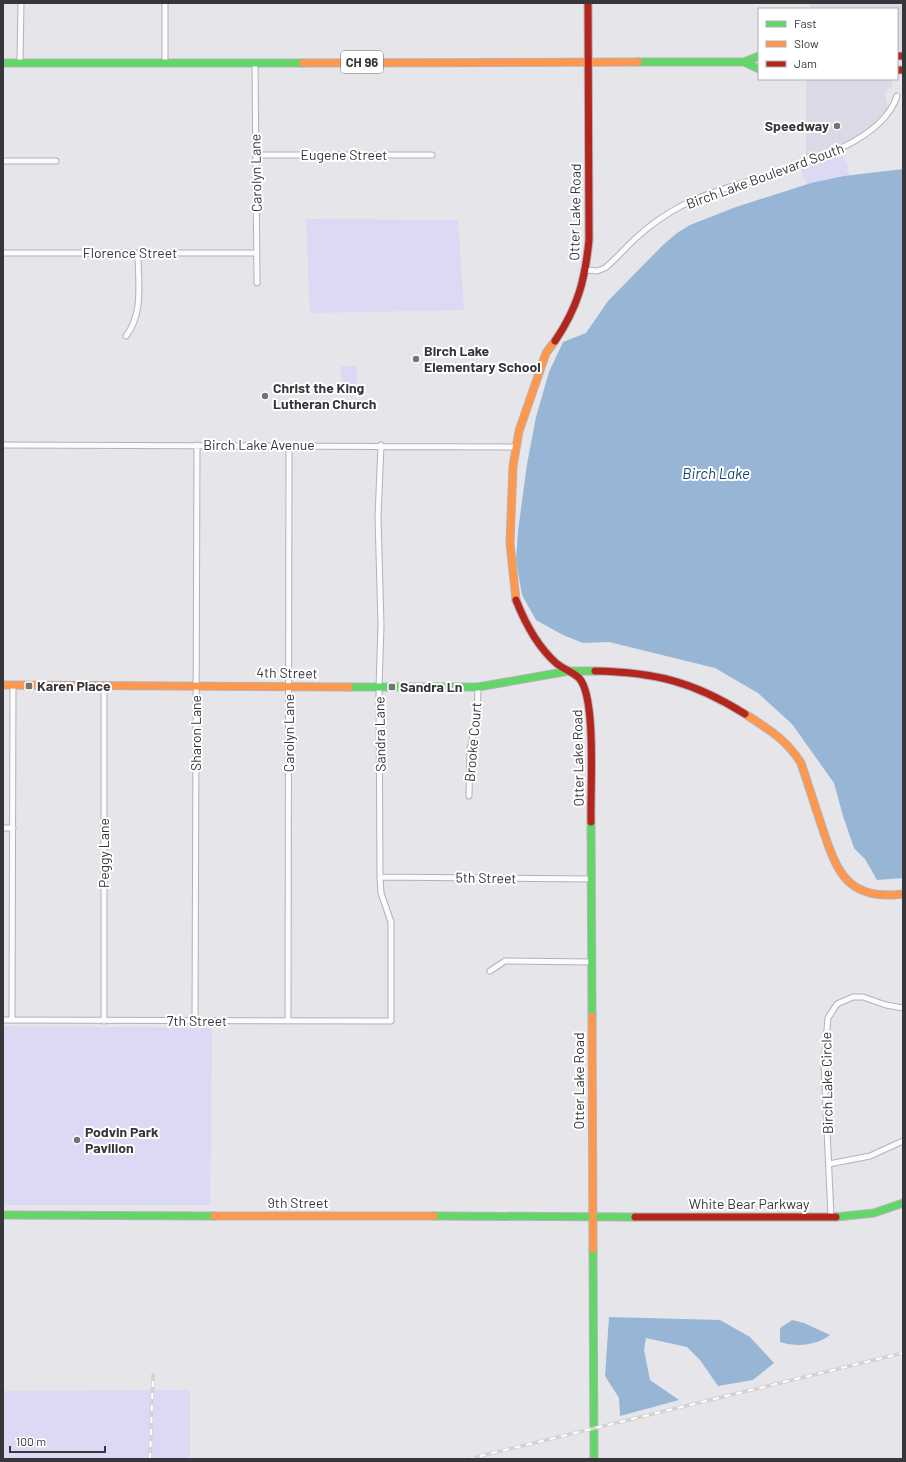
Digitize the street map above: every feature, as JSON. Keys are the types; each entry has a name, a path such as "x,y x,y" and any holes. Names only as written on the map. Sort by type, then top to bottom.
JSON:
{"street":[{"path":"20,63 21,3"},
{"path":"165,3 165,63"},
{"name":"Otter Lake Road","path":"588,3 589,240 587,270 578,300 556,340 546,353 527,405 516,446 512,482 510,543 516,599 523,618 537,641 557,664 579,678 586,689 590,708 594,1459"},
{"name":"CH 96","path":"3,63 744,62 758,56"},
{"name":"CH 96","path":"744,62 758,69"},
{"name":"Carolyn Lane","path":"255,63 257,283"},
{"name":"Birch Lake Boulevard South","path":"587,270 597,272 605,268 648,228 669,213 691,201 717,190 832,153 852,144 864,136 883,119 893,108 897,96"},
{"name":"Eugene Street","path":"256,155 432,155"},
{"path":"3,161 56,161"},
{"name":"Florence Street","path":"3,253 257,253"},
{"path":"126,336 132,328 138,312 138,254"},
{"name":"Birch Lake Avenue","path":"3,445 516,446"},
{"name":"Sharon Lane","path":"195,1021 197,445"},
{"name":"Carolyn Lane","path":"288,1021 289,445"},
{"name":"Sandra Lane","path":"381,445 378,517 381,625 379,688 380,877 381,893 391,922 391,1021"},
{"name":"4th Street","path":"3,685 196,685 379,688 478,687 569,671 629,672 657,676 695,687 737,708 773,731 786,742 801,763 832,859 838,870 858,889 874,896 883,897 903,894"},
{"path":"12,1020 13,685"},
{"name":"Peggy Lane","path":"104,685 104,1021"},
{"name":"Brooke Court","path":"469,796 470,749 477,720 478,687"},
{"path":"3,828 13,828"},
{"name":"5th Street","path":"380,877 591,879"},
{"path":"490,971 505,961 592,962"},
{"name":"Birch Lake Circle","path":"831,1217 824,1060 827,1025 830,1014 840,1002 855,996 865,997 888,1006 903,1008"},
{"name":"7th Street","path":"3,1020 391,1021"},
{"path":"829,1164 870,1156 903,1141"},
{"name":"White Bear Parkway","path":"593,1217 831,1217 867,1214 903,1203"},
{"name":"9th Street","path":"3,1215 593,1217"}],"shaded area":[{"path":"810,3 903,3 903,50 898,50 898,8 810,8"},
{"path":"806,80 892,80 892,86 888,89 885,95 888,108 872,126 857,137 832,149 806,158"},
{"path":"842,155 847,163 849,175 807,184 801,169"},
{"path":"306,219 458,220 464,310 310,313"},
{"path":"341,366 357,366 357,391 342,390"},
{"path":"3,1026 212,1028 210,1205 3,1205"},
{"path":"190,1390 190,1459 3,1459 3,1391"}],"water":[{"name":"Birch Lake","path":"903,169 903,878 877,880 865,859 854,848 834,783 792,724 758,693 715,668 609,642 583,643 563,635 536,620 522,595 516,560 518,531 527,464 536,417 549,372 563,342 586,333 608,301 662,246 677,233 690,225 736,207 811,183 844,176"},
{"path":"609,1317 720,1320 750,1337 774,1363 753,1380 718,1386 700,1360 687,1347 646,1338 644,1350 650,1380 679,1400 620,1416 619,1398 605,1376"},
{"path":"792,1320 804,1323 830,1335 824,1339 812,1343 799,1345 780,1342 780,1328"}],"railway":[{"path":"468,1459 903,1353"},
{"path":"150,1459 153,1375"}],"traffic: fast":[{"path":"638,62 744,62 758,56"},
{"path":"744,62 758,69"},
{"path":"3,63 303,63"},
{"path":"349,687 478,687 569,671 595,671"},
{"path":"591,822 592,1016"},
{"path":"836,1217 874,1213 903,1203"},
{"path":"3,1215 214,1216"},
{"path":"434,1216 635,1217"},
{"path":"593,1249 594,1459"}],"traffic: slow":[{"path":"303,63 638,62"},
{"path":"516,600 510,543 513,466 519,431 546,353 555,341"},
{"path":"3,685 349,687"},
{"path":"745,714 783,741 801,763 833,858 848,880 857,888 869,893 884,895 903,894"},
{"path":"592,1016 593,1249"},
{"path":"214,1216 434,1216"}],"traffic: jam":[{"path":"555,341 575,305 583,281 589,240 588,3"},
{"path":"898,56 903,56"},
{"path":"898,70 903,70"},
{"path":"516,600 523,617 537,642 556,663 579,678 585,688 588,704 591,746 591,822"},
{"path":"595,671 637,674 673,681 708,694 745,714"},
{"path":"635,1217 836,1217"}],"place":[{"name":"Speedway","path":"837,126"},
{"name":"Birch Lake Elementary School","path":"416,359"},
{"name":"Christ the King Lutheran Church","path":"265,396"},
{"name":"Karen Place","path":"29,686"},
{"name":"Sandra Ln","path":"392,687"},
{"name":"Podvin Park Pavilion","path":"77,1140"}]}
